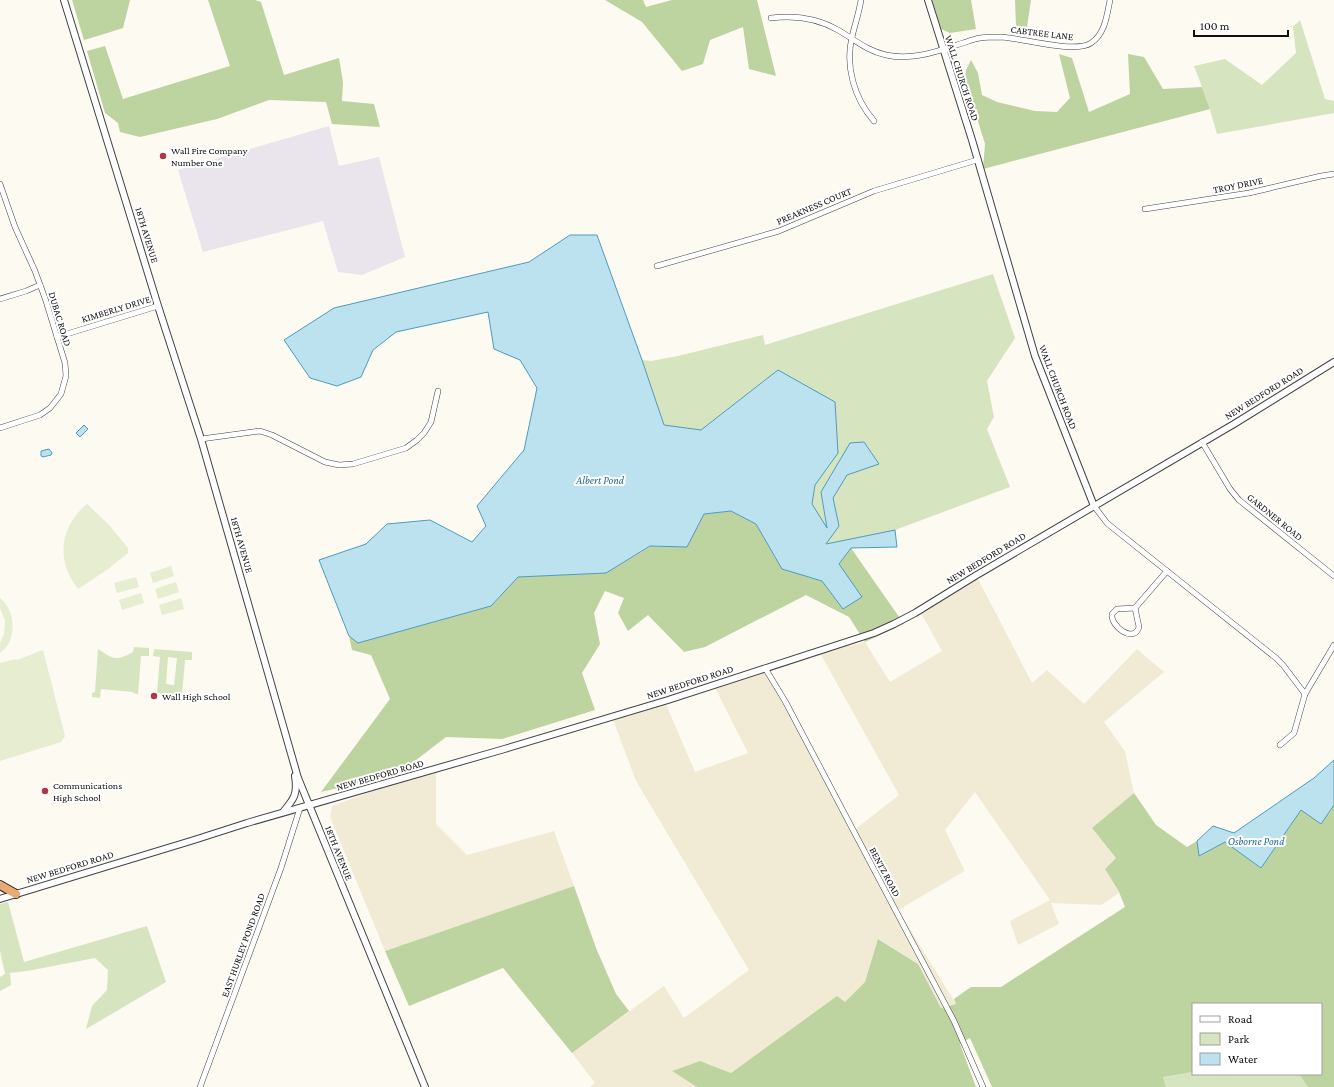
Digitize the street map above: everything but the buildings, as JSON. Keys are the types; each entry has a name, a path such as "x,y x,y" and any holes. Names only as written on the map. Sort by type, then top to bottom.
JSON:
{"highway":[{"path":"0,885 16,894"}],"street":[{"name":"18TH AVENUE","path":"64,0 158,306 201,439 298,778 425,1087"},
{"path":"860,0 852,38 850,59 851,76 862,105 874,121"},
{"name":"WALL CHURCH ROAD","path":"928,0 1035,356 1094,506 1107,522 1276,658 1305,694"},
{"name":"CABTREE LANE","path":"771,18 795,16 814,19 838,29 874,52 896,57 917,56 943,50 980,38 990,37 1003,37 1065,47 1091,44 1101,34 1106,21 1110,0"},
{"name":"PREAKNESS COURT","path":"657,266 779,231 874,191 977,160"},
{"name":"TROY DRIVE","path":"1145,209 1249,193 1334,174"},
{"name":"DUBAC ROAD","path":"0,184 15,227 40,285 65,363 66,376 63,390 58,399 50,408 40,415 0,428"},
{"path":"0,299 26,292 40,285"},
{"name":"KIMBERLY DRIVE","path":"57,337 158,306"},
{"name":"NEW BEDFORD ROAD","path":"0,899 282,812 309,806 668,700 851,641 894,624 1334,363"},
{"path":"201,439 260,431 272,435 325,462 339,465 354,464 406,448 417,440 424,433 431,422 438,391"},
{"name":"GARDNER ROAD","path":"1202,442 1230,489 1240,500 1334,576"},
{"path":"1135,608 1139,627 1136,633 1132,635 1127,634 1114,623 1111,617 1112,614 1117,609 1135,608 1167,571"},
{"path":"1280,745 1294,733 1305,694 1334,645"},
{"name":"BENTZ ROAD","path":"765,668 792,715 954,1021 983,1087"},
{"path":"282,812 293,800 297,787 290,751"},
{"name":"EAST HURLEY POND ROAD","path":"200,1087 281,868 300,808"}],"shaded area":[{"path":"329,126 339,166 379,157 405,257 362,275 338,272 323,221 203,252 178,170"},
{"path":"977,577 1032,683 1047,670 1084,704 1137,649 1164,672 1104,722 1125,751 1134,793 1092,828 1116,858 1105,869 1119,893 1101,905 1051,903 1059,924 1018,945 1010,921 1050,900 975,792 945,830 965,871 898,910 956,1004 941,1008 918,964 879,939 865,982 845,1002 837,997 731,1073 700,1061 672,1071 697,1087 590,1087 595,1083 572,1053 664,986 684,1018 749,970 636,781 612,717 665,702 695,772 748,753 714,686 764,670 853,831 899,795 820,653 865,642 890,682 942,651 921,613"},
{"path":"436,768 436,824 467,855 554,831 574,886 385,951 330,817 332,806"}],"green space":[{"path":"72,0 130,0 123,28 84,40"},
{"path":"208,0 255,0 261,2 284,75 339,58 343,82 342,101 374,104 380,127 332,124 326,102 269,100 217,119 140,137 120,132 118,123 105,113 87,51 105,46 123,99 230,66"},
{"path":"605,0 643,0 646,7 672,0 757,0 776,76 749,69 743,27 710,40 703,64 682,71 642,22"},
{"path":"932,0 971,0 976,29 950,33 941,29"},
{"path":"1015,0 1031,0 1027,27 1016,26"},
{"path":"1300,20 1325,99 1334,101 1334,113 1217,134 1207,100 1194,66 1225,59 1262,85 1296,53 1293,27"},
{"path":"1059,54 1072,58 1089,112 1130,94 1128,54 1144,57 1163,89 1202,87 1210,109 983,169 985,144 965,79 966,70 971,60 978,73 982,95 997,102 1035,111 1057,112 1070,98"},
{"path":"993,274 1015,338 987,381 994,417 987,429 1010,487 895,530 826,544 839,526 832,498 847,475 879,464 864,442 821,492 827,530 812,504 815,485 838,453 778,370 701,430 663,425 642,360 651,361 678,356 763,335 765,345"},
{"path":"87,504 110,526 128,548 128,553 108,569 78,589 66,567 64,545 66,534 71,523"},
{"path":"731,511 756,524 782,569 822,581 843,609 839,564 851,548 904,624 865,642 849,617 806,595 705,647 684,652 648,615 628,631 618,613 624,598 605,591 594,613 600,644 582,673 595,710 502,739 446,737 398,774 321,792 390,699 371,655 352,650 349,636 358,643 491,606 518,577 606,573 651,546 687,547 704,514"},
{"path":"171,566 174,576 153,583 150,573"},
{"path":"136,577 139,587 117,593 114,583"},
{"path":"176,582 179,592 158,599 155,589"},
{"path":"141,593 144,603 122,610 119,600"},
{"path":"0,598 8,607 13,625 9,643 0,653 0,643 4,634 5,621 0,608"},
{"path":"181,598 184,609 162,615 159,605"},
{"path":"134,647 149,648 149,656 141,656 138,694 133,692 101,689 100,698 92,697 92,693 95,692 98,649 112,657 119,658 133,652"},
{"path":"154,649 192,652 192,660 185,660 182,695 157,693 160,657 153,656","holes":["168,657 177,658 174,685 166,684"]},
{"path":"43,650 65,736 61,742 0,761 0,663 17,660"},
{"path":"1134,793 1156,825 1187,847 1197,841 1199,856 1225,842 1261,868 1301,810 1321,824 1334,805 1334,1087 1308,1087 1300,1075 1322,1075 1322,1003 1192,1003 1192,1072 1163,1077 1166,1087 992,1087 970,1038 960,1044 976,1087 697,1087 672,1071 700,1061 731,1073 837,996 845,1002 865,982 878,939 918,964 941,1008 956,1004 954,999 971,987 1001,987 1125,907 1119,892 1105,869 1116,858 1092,828"},
{"path":"574,886 596,948 616,994 629,1011 572,1053 503,968 409,1006 385,951"},
{"path":"8,902 24,962 147,926 166,982 86,1029 92,1006 107,990 108,970 95,958 10,973 11,985 0,991 0,977 5,974 0,951 0,904"},
{"path":"1192,1072 1192,1075 1300,1075 1308,1087 1166,1087 1163,1077"}],"water":[{"name":"Albert Pond","path":"570,235 597,235 664,425 701,430 778,370 835,402 838,453 815,485 812,504 827,528 821,492 850,443 864,442 879,464 847,475 833,498 839,526 826,544 895,530 897,547 851,548 839,564 862,597 843,609 822,581 782,569 756,524 731,511 704,514 687,547 650,546 606,573 518,577 491,606 358,643 349,636 319,560 366,544 387,524 430,520 472,542 486,526 477,506 524,450 537,388 520,360 494,349 488,312 396,332 373,350 361,377 337,386 310,378 284,340 334,308 529,262"},
{"path":"84,425 88,429 80,437 76,433"},
{"path":"49,449 52,453 51,455 41,456 41,451"},
{"name":"Osborne Pond","path":"1334,760 1334,805 1321,824 1301,810 1261,868 1225,842 1199,856 1197,841 1213,826 1234,833 1314,778"}],"place":[{"name":"Wall Fire Company Number One","path":"163,156"},
{"name":"Wall High School","path":"154,696"},
{"name":"Communications High School","path":"45,791"}]}
